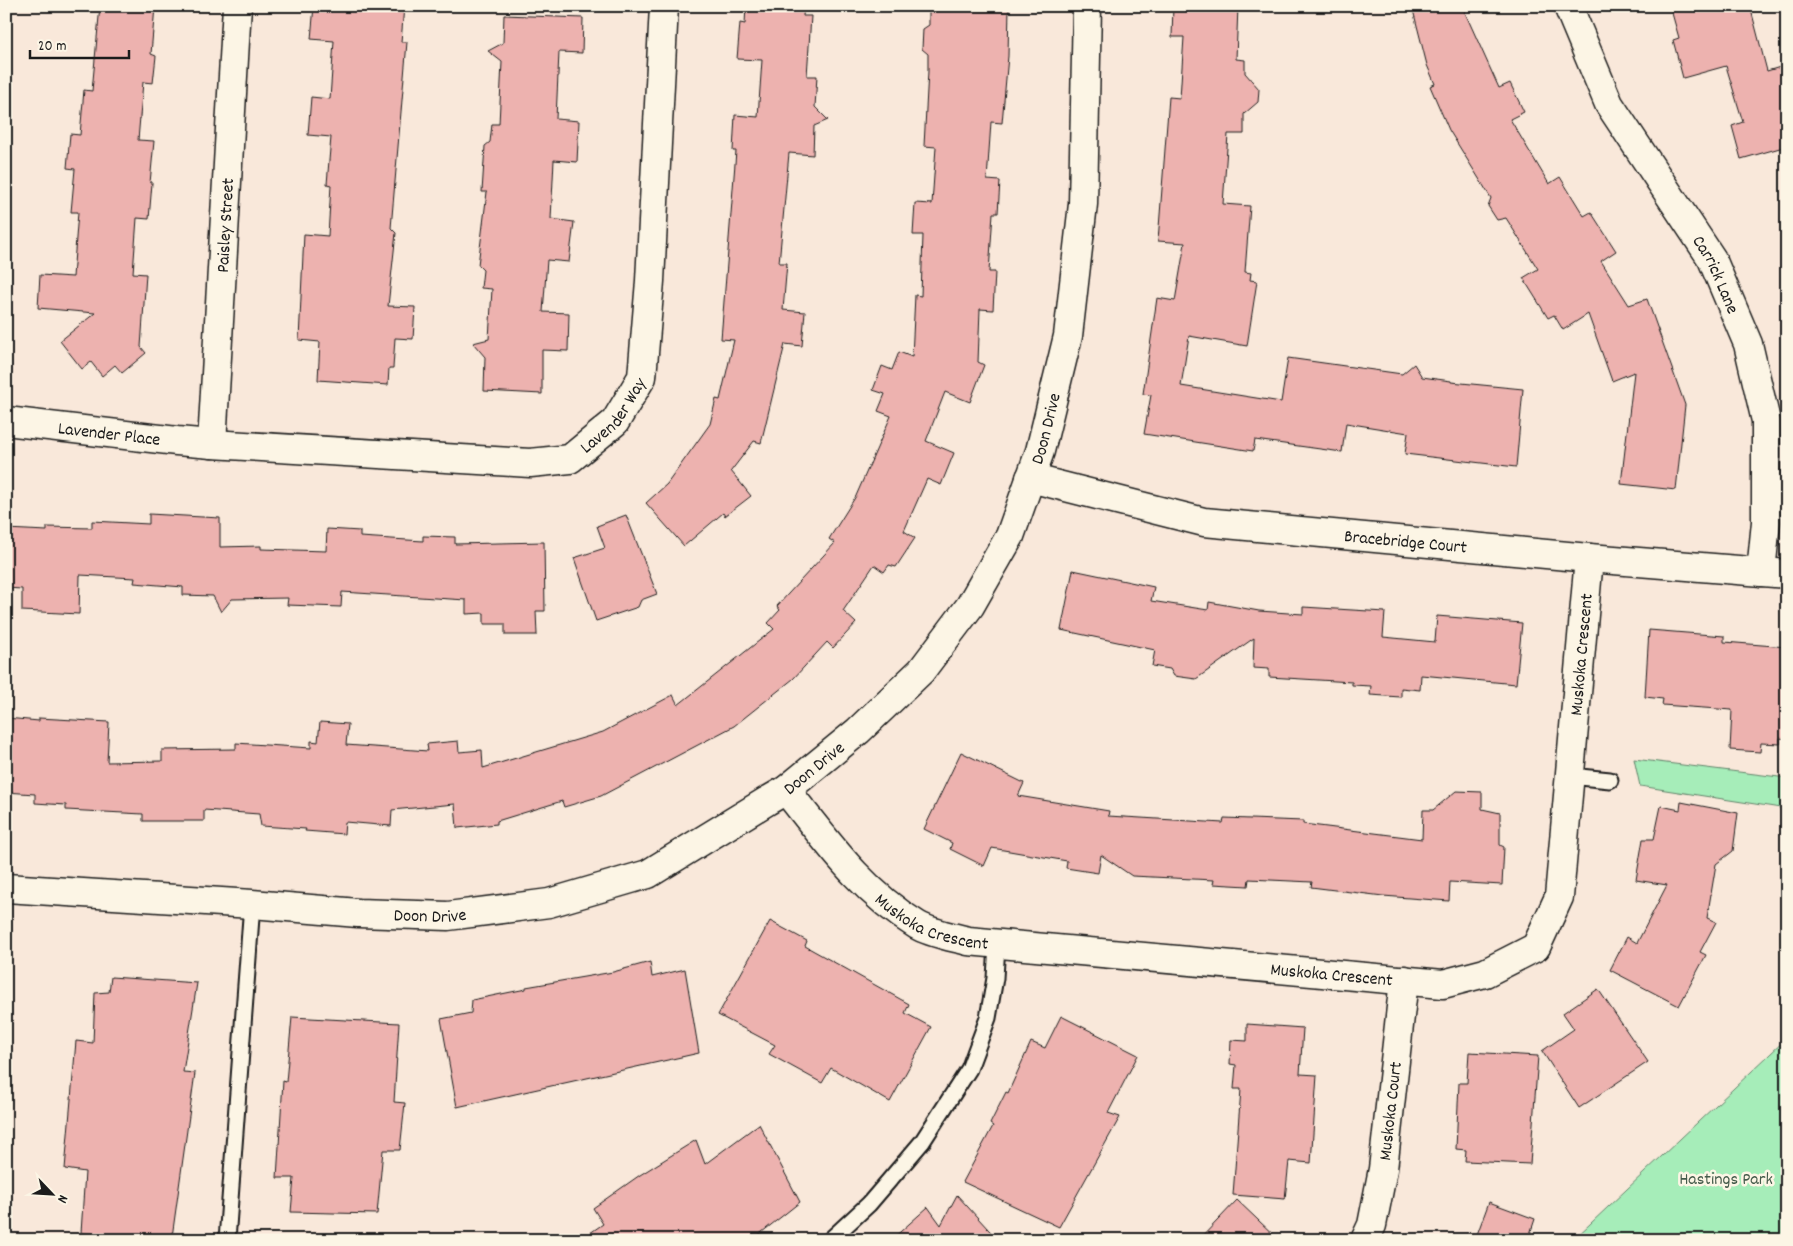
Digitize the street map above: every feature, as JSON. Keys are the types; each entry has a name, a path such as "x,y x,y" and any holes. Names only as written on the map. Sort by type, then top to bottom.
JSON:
{"street":[{"name":"Paisley Street","path":"212,444 237,6"},
{"name":"Lavender Way","path":"212,444 530,463 570,459 615,422 642,377 650,281 664,6"},
{"name":"Doon Drive","path":"6,888 358,913 448,916 549,903 648,874 786,790 858,731 921,671 970,606 1010,536 1040,451 1068,336 1083,204 1087,6"},
{"name":"Carrick Lane","path":"1568,6 1609,104 1712,259 1748,344 1766,421 1766,522 1774,573"},
{"name":"Lavender Place","path":"6,421 177,442 212,444"},
{"name":"Bracebridge Court","path":"1030,478 1204,522 1589,558 1774,573"},
{"name":"Muskoka Crescent","path":"786,790 840,858 873,893 919,926 968,942 1443,984 1485,973 1536,947 1559,897 1589,558"},
{"name":"Muskoka Court","path":"1365,1240 1372,1225 1383,1169 1404,980"}],"lane":[{"path":"1570,776 1610,780"},
{"path":"227,1240 252,904"},
{"path":"830,1240 869,1204 922,1142 969,1069 988,1018 995,978 997,944"}],"green space":[{"path":"1634,759 1787,778 1787,809 1640,786"},
{"name":"Hastings Park","path":"1787,1038 1787,1240 1573,1240"}],"building":[{"path":"100,6 155,6 151,54 156,56 153,83 143,82 138,140 154,141 149,219 137,218 133,273 146,274 141,347 146,353 122,373 115,365 102,376 91,362 82,369 60,341 95,313 38,308 40,275 73,277 78,212 71,212 75,169 67,168 70,134 80,135 84,90 92,91"},
{"path":"314,6 404,6 401,42 407,42 391,228 396,233 388,306 415,307 413,339 395,338 393,368 389,368 388,385 318,380 320,342 299,340 304,234 328,236 331,185 327,184 331,137 308,135 311,97 330,99 334,41 311,39"},
{"path":"746,6 804,6 803,16 811,16 807,76 817,76 815,107 828,120 814,126 813,155 789,153 779,263 787,263 783,310 805,312 802,346 785,344 761,443 754,441 731,471 751,496 725,516 723,513 684,546 646,503 667,484 710,424 716,399 720,400 734,340 721,339 736,151 733,151 735,115 758,117 762,60 737,59 740,23 745,24"},
{"path":"929,6 1009,6 1008,56 1002,123 991,122 987,180 1000,181 998,213 993,213 989,272 995,272 993,310 980,309 978,362 984,365 970,402 945,392 926,441 954,453 941,485 927,479 904,531 915,538 896,567 889,565 884,572 874,565 843,611 856,623 833,648 827,642 793,679 734,726 601,796 564,807 562,801 497,821 497,824 457,828 455,804 392,810 391,826 345,822 344,834 261,826 259,814 204,810 204,821 143,821 143,814 66,810 66,805 35,803 35,794 6,792 6,718 39,721 39,718 109,722 107,762 162,761 162,750 236,749 236,743 311,748 311,741 318,742 320,722 348,724 346,745 428,751 427,744 458,741 459,752 482,750 483,768 603,732 673,695 678,705 774,629 768,623 780,610 777,606 835,543 829,539 856,496 891,416 878,411 885,394 873,390 882,366 892,370 899,352 912,357 915,295 921,296 923,235 913,235 915,203 932,204 936,147 924,146 928,54 922,49 923,29 929,25"},
{"path":"1173,6 1238,6 1236,59 1245,60 1245,73 1259,89 1258,102 1244,114 1244,134 1228,134 1223,204 1250,206 1245,272 1251,273 1250,280 1257,281 1247,346 1189,336 1181,386 1281,402 1288,358 1402,374 1414,364 1422,377 1451,382 1523,389 1516,467 1405,454 1408,433 1346,423 1342,452 1255,440 1253,451 1144,434 1151,395 1143,394 1157,298 1175,301 1185,243 1158,241 1169,97 1180,98 1184,37 1172,37"},
{"path":"1412,6 1462,6 1499,88 1510,83 1524,112 1510,119 1549,184 1560,177 1584,216 1591,212 1616,251 1601,261 1629,305 1647,299 1685,405 1676,490 1621,484 1634,372 1612,381 1588,314 1563,330 1554,315 1548,318 1523,278 1538,269 1506,218 1497,220 1488,206 1491,198 1449,130 1430,86 1435,84 1427,65"},
{"path":"1670,6 1750,6 1767,71 1787,65 1787,146 1741,159 1732,126 1743,122 1726,66 1683,78 1673,40 1679,38"},
{"path":"504,15 583,18 582,53 559,52 556,119 579,121 577,162 554,160 551,219 574,222 569,262 547,260 543,312 569,313 568,351 542,350 542,394 484,391 485,357 473,343 489,339 492,289 481,288 483,270 478,265 487,192 482,192 485,146 490,142 492,124 499,124 502,62 488,51 503,43"},
{"path":"149,514 220,518 220,547 261,546 261,549 326,551 327,529 360,531 360,537 423,541 423,536 455,537 455,544 544,542 545,611 536,611 537,635 505,635 505,624 484,624 484,613 466,614 466,600 342,592 341,607 287,605 288,598 232,599 221,612 213,596 183,595 183,587 134,583 135,578 80,575 79,614 22,611 22,589 6,588 6,529 47,531 47,527 92,528 92,521 149,524"},
{"path":"626,515 657,594 641,600 638,607 596,621 574,558 605,548 597,526"},
{"path":"1073,570 1154,587 1151,601 1208,610 1209,602 1259,611 1303,614 1303,607 1385,612 1383,637 1435,642 1437,616 1522,623 1516,684 1421,675 1420,690 1401,688 1401,697 1370,695 1371,686 1352,685 1352,682 1269,677 1269,669 1253,668 1254,638 1196,679 1174,676 1170,669 1152,666 1155,650 1061,630"},
{"path":"1649,630 1724,636 1724,642 1787,647 1787,739 1780,738 1780,744 1761,743 1760,752 1730,750 1732,710 1662,705 1663,699 1645,697"},
{"path":"961,752 1024,783 1018,796 1109,811 1108,816 1223,823 1224,818 1303,821 1303,824 1422,839 1423,810 1433,810 1456,791 1482,792 1482,809 1500,813 1500,845 1504,847 1502,885 1450,882 1449,901 1383,896 1311,887 1312,882 1249,879 1248,886 1213,884 1214,880 1132,876 1101,855 1098,873 1066,868 1067,861 992,848 984,866 950,849 952,843 924,829"},
{"path":"1681,802 1738,813 1733,851 1716,864 1707,918 1716,922 1700,952 1706,955 1679,1006 1610,970 1627,937 1637,943 1667,885 1636,880 1643,839 1654,839 1661,806 1680,810"},
{"path":"770,921 807,941 805,946 909,1004 905,1013 931,1027 890,1102 831,1068 822,1083 769,1054 775,1045 718,1015"},
{"path":"650,962 652,977 685,969 699,1053 457,1107 441,1019 471,1013 472,1000 526,989 526,987 613,972"},
{"path":"111,977 197,983 183,1072 195,1073 172,1237 81,1233 85,1172 65,1169 76,1041 93,1043 95,993 109,992"},
{"path":"1598,989 1648,1062 1579,1108 1542,1051 1574,1029 1563,1013"},
{"path":"1061,1016 1138,1055 1108,1113 1120,1117 1059,1227 963,1182 993,1126 990,1124 1006,1092 1008,1093 1031,1042 1045,1048"},
{"path":"292,1017 399,1023 394,1102 405,1103 400,1150 383,1150 377,1214 291,1212 294,1178 277,1178 283,1081 286,1082"},
{"path":"1247,1024 1303,1028 1300,1074 1317,1075 1311,1163 1289,1161 1285,1199 1233,1195 1241,1089 1234,1089 1236,1065 1230,1064 1231,1040 1247,1041"},
{"path":"1469,1052 1538,1056 1530,1164 1465,1161 1466,1150 1456,1149 1459,1083 1467,1083"},
{"path":"759,1124 800,1202 752,1240 580,1240 603,1224 593,1208 640,1175 696,1140 705,1164"},
{"path":"957,1195 998,1240 891,1240 928,1207 941,1225"},
{"path":"1237,1200 1279,1240 1199,1240"},
{"path":"1489,1202 1535,1219 1528,1240 1475,1240"}]}
